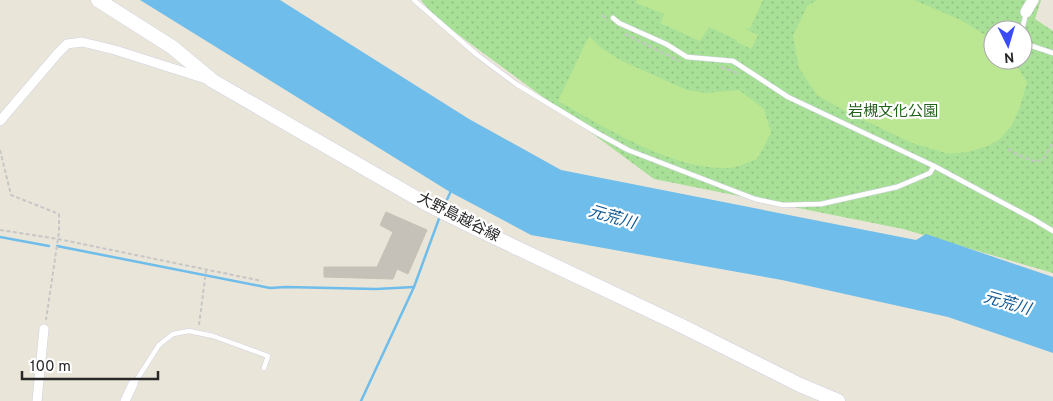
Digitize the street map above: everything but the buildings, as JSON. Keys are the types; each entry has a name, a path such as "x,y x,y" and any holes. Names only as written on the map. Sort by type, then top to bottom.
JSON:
{"main road":[{"name":"大野島越谷線","path":"98,0 172,46 213,81 426,202 800,385 838,401"}],"street":[{"path":"1026,12 1033,0"},
{"path":"0,121 67,44 82,42 114,50 213,81"},
{"path":"37,401 44,330"},
{"path":"125,401 133,384"}],"lane":[{"path":"414,0 476,54 516,84 597,133 628,150 755,199 782,205 820,204 897,188 930,173 934,166"},
{"path":"1024,20 1026,12"},
{"path":"614,18 619,23 666,44 687,57 733,61 788,97 934,166 1033,219 1053,232"},
{"path":"1033,46 1053,53"},
{"path":"133,384 159,345 173,334 189,331 213,336 268,356 264,368"}],"path":[{"path":"602,15 612,25"},
{"path":"618,30 676,60 684,62"},
{"path":"718,66 744,76"},
{"path":"1008,149 1018,155 1038,162 1044,158 1053,142"},
{"path":"0,150 11,195 59,214 58,239 44,330"},
{"path":"0,230 58,239 262,281"},
{"path":"198,333 206,270"}],"green space":[{"name":"岩槻文化公園","path":"421,0 1041,0 1035,19 1053,31 1053,273 903,229 654,179 437,19"},
{"path":"637,0 763,0 750,29 744,28 758,35 751,49 709,27 700,41 660,23 664,14 636,3"},
{"path":"817,0 914,0 961,20 983,34 983,70 1019,70 1027,82 1020,107 1012,125 1000,139 988,146 968,152 949,154 912,143 845,111 817,95 799,68 793,36 807,6"},
{"path":"589,36 601,48 622,61 687,90 706,93 739,90 764,109 771,133 757,159 731,168 707,167 685,162 662,155 618,135 558,101"}],"water":[{"name":"元荒川","path":"140,0 280,0 469,119 561,170 916,240 926,234 1053,277 1053,353 948,317 782,280 531,235 450,192"}],"waterway":[{"path":"444,206 451,191"},
{"path":"361,401 414,287 440,216"},
{"path":"0,237 49,246"},
{"path":"57,246 270,288 376,289 414,287"}]}
